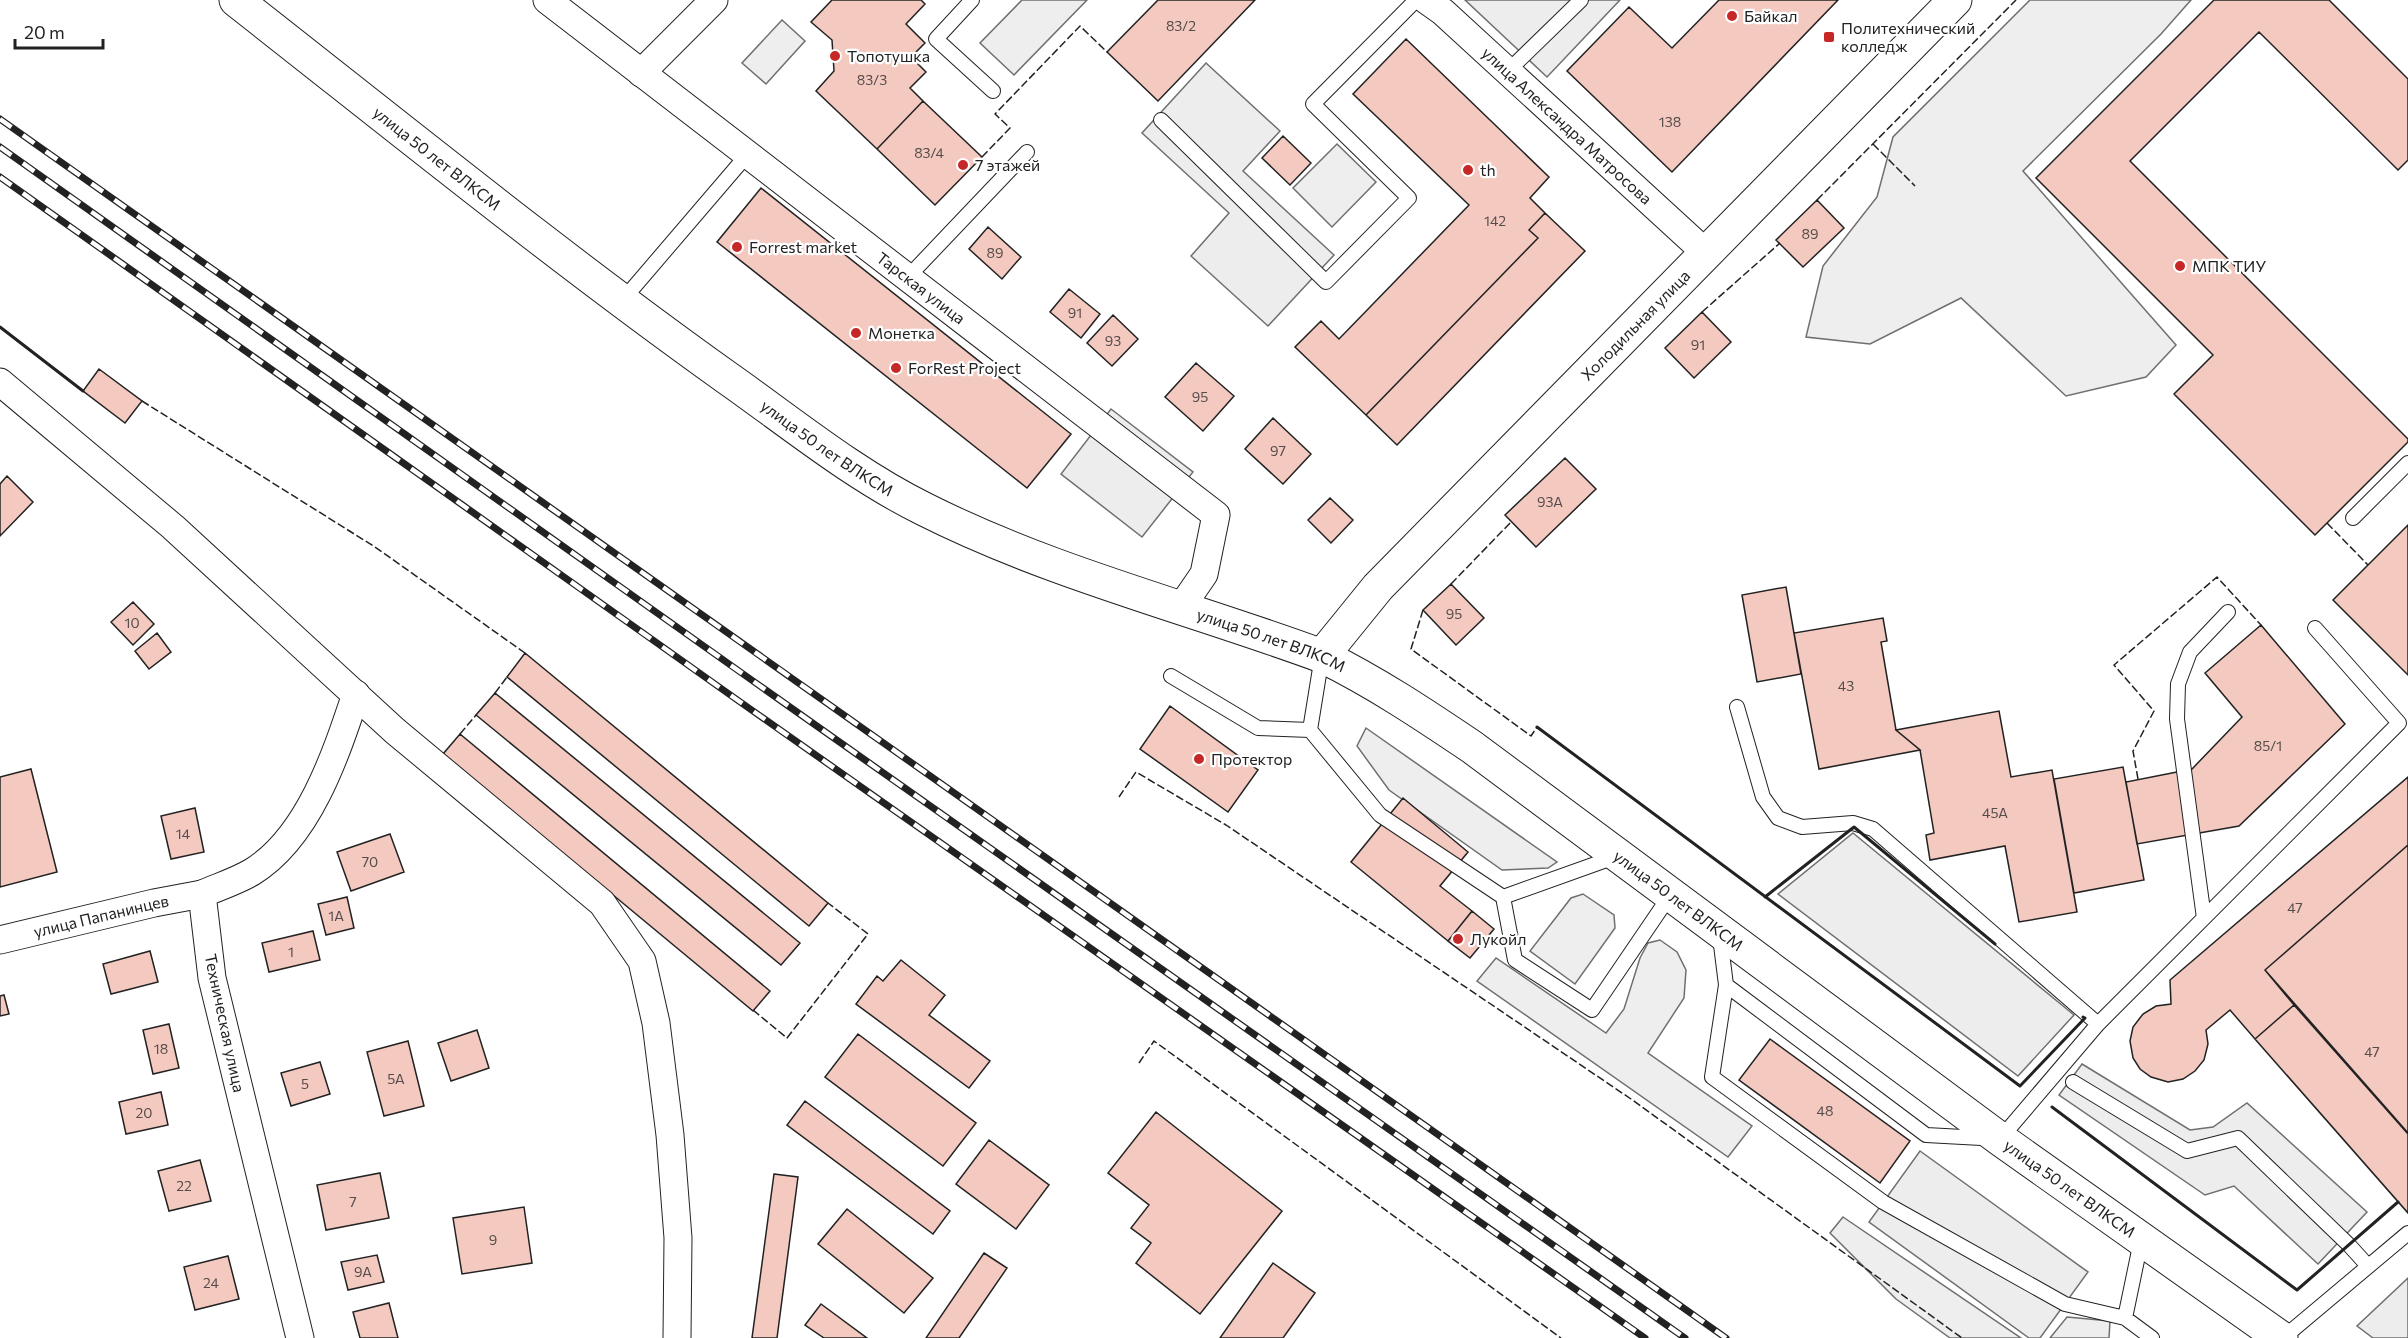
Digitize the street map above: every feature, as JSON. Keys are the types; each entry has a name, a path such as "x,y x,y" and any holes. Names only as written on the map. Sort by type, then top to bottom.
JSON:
{"street":[{"name":"улица 50 лет ВЛКСМ","path":"236,0 621,302 865,476 922,508 983,536 1089,578 1322,656 1357,674 1472,747 2000,1139 2282,1338"},
{"name":"Тарская улица","path":"547,0 1216,515 1204,574 1180,609"},
{"path":"641,73 714,0"},
{"name":"Холодильная улица","path":"1322,656 1378,587 1955,0"},
{"name":"улица Александра Матросова","path":"1441,4 1508,72 1707,254"},
{"path":"0,382 173,527 395,731 602,903 642,961 656,1023 670,1135 678,1238 677,1338"},
{"path":"202,894 252,872 285,843 309,808 333,762 356,694"},
{"name":"улица Папанинцев","path":"0,940 154,903 202,894"},
{"name":"Техническая улица","path":"202,894 212,978 300,1338"}],"lane":[{"path":"972,0 936,39 993,91"},
{"path":"1161,120 1326,282 1409,198 1313,104 1416,0"},
{"path":"1508,72 1581,0"},
{"path":"907,278 1027,152"},
{"path":"621,302 747,155"},
{"path":"2353,518 2408,463"},
{"path":"2204,918 2176,719 2178,684 2190,652 2228,612"},
{"path":"1726,985 1926,1135 2000,1139 2098,1024 2403,719 2315,628"},
{"path":"1310,730 1322,656"},
{"path":"1171,676 1258,728 1310,730 1380,815 1503,897 1515,960 1592,1010 1671,894"},
{"path":"1737,707 1763,798 1778,818 1802,827 1853,823 1873,829 2098,1024"},
{"path":"1503,897 1620,855"},
{"path":"1719,929 1726,985 1712,1077 1883,1202 2065,1304 2125,1318 2152,1338"},
{"path":"2073,1082 2187,1151 2238,1138 2368,1266"},
{"path":"2282,1338 2408,1233"},
{"path":"2125,1318 2142,1239"}],"shaded area":[{"path":"1022,0 1087,0 1014,75 980,43"},
{"path":"1465,0 1620,0 1547,77"},
{"path":"2030,0 2191,0 2161,34 2023,171 2176,345 2146,377 2066,396 1961,298 1870,344 1806,337 1823,266 1877,197 1893,137"},
{"path":"782,20 805,41 766,84 742,63"},
{"path":"1206,63 1280,131 1243,171 1334,255 1268,326 1191,256 1229,213 1142,133"},
{"path":"1337,144 1376,182 1332,227 1293,188"},
{"path":"1111,409 1193,472 1142,537 1061,474"},
{"path":"1366,728 1557,862 1548,868 1502,870 1389,790 1357,746"},
{"path":"1853,833 2074,1015 2018,1076 1778,894"},
{"path":"1583,894 1614,915 1615,928 1575,984 1530,951 1571,898"},
{"path":"1660,940 1677,952 1686,970 1684,998 1648,1053 1752,1126 1728,1157 1477,981 1496,958 1606,1033 1624,1009 1640,958 1648,943"},
{"path":"2082,1064 2190,1130 2213,1127 2247,1103 2367,1212 2318,1264 2234,1186 2205,1195 2059,1095"},
{"path":"1920,1151 2088,1272 2040,1338 2029,1338 1869,1222"},
{"path":"1843,1217 2021,1338 1950,1338 1896,1299 1830,1233"},
{"path":"2408,1278 2408,1338 2373,1338 2357,1326"},
{"path":"2067,1317 2110,1321 2109,1338 2050,1338"}],"building":[{"path":"832,0 921,0 925,4 906,24 925,43 911,57 926,72 910,88 923,101 877,149 816,91 834,71 832,40 811,22"},
{"path":"1158,0 1255,0 1158,101 1107,52"},
{"path":"1719,0 1838,0 1672,172 1567,71 1629,7 1672,48"},
{"name":"МПК ТИУ","path":"2214,0 2329,0 2408,79 2408,160 2398,170 2259,32 2130,161 2408,439 2408,442 2315,535 2174,394 2213,355 2036,178"},
{"path":"1406,39 1549,177 1530,198 1545,213 1529,230 1538,238 1366,415 1295,347 1321,321 1339,339 1469,205 1353,94"},
{"path":"923,101 982,157 935,205 877,149"},
{"path":"1283,136 1311,163 1290,185 1262,158"},
{"path":"761,188 1071,434 1027,488 717,242"},
{"path":"1817,200 1844,228 1803,267 1776,240"},
{"path":"1545,213 1585,251 1397,445 1366,415 1538,238 1529,230"},
{"path":"988,227 1021,257 1002,279 969,249"},
{"path":"1069,289 1100,314 1081,338 1050,312"},
{"path":"1702,312 1731,342 1694,378 1665,348"},
{"path":"1113,315 1138,339 1112,366 1087,343"},
{"path":"1196,363 1234,396 1203,431 1165,397"},
{"path":"99,369 142,401 125,423 83,391"},
{"path":"1273,418 1311,454 1283,484 1245,449"},
{"path":"1565,458 1596,489 1536,547 1505,515"},
{"path":"7,476 33,502 0,536 0,484"},
{"path":"1330,498 1353,520 1331,543 1308,520"},
{"path":"2408,525 2408,675 2333,600"},
{"path":"1451,584 1484,618 1456,645 1423,610"},
{"path":"1786,587 1801,674 1757,682 1742,595"},
{"path":"133,602 154,624 133,645 111,622"},
{"path":"1883,618 1887,641 1881,642 1896,730 1920,750 1819,769 1794,633"},
{"path":"2261,625 2345,724 2239,826 2137,844 2126,782 2192,769 2242,717 2205,673"},
{"path":"157,633 171,652 149,669 135,651"},
{"path":"525,653 828,903 809,926 507,677"},
{"path":"495,693 800,943 781,965 476,715"},
{"name":"Протектор","path":"1170,706 1258,770 1228,812 1140,749"},
{"path":"1999,711 2011,777 2052,770 2077,912 2019,922 2005,846 1930,860 1926,835 1934,833 1920,750 1896,730"},
{"path":"460,734 770,991 753,1011 443,754"},
{"path":"2123,767 2144,880 2074,893 2054,779"},
{"path":"31,769 57,872 0,887 0,777"},
{"path":"2408,777 2408,845 2265,970 2294,1005 2255,1039 2230,1010 2206,1030 2208,1044 2204,1060 2195,1071 2183,1079 2168,1082 2151,1077 2140,1069 2133,1058 2130,1041 2133,1027 2143,1014 2156,1006 2171,1004 2170,980"},
{"path":"1403,798 1468,852 1440,886 1472,911 1448,941 1351,862"},
{"path":"195,808 204,852 171,859 161,816"},
{"path":"390,834 404,872 351,891 337,852"},
{"path":"2408,845 2408,1133 2265,970"},
{"path":"347,897 354,928 326,935 318,904"},
{"path":"1472,911 1494,929 1470,958 1448,941"},
{"path":"313,931 320,960 269,972 262,943"},
{"path":"150,951 158,982 111,994 103,964"},
{"path":"901,960 945,995 929,1015 990,1061 969,1088 856,1004 877,976 883,981"},
{"path":"4,995 9,1014 0,1016 0,996"},
{"path":"2294,1005 2408,1134 2408,1213 2255,1039"},
{"path":"169,1024 179,1068 153,1074 143,1030"},
{"path":"477,1030 489,1068 451,1081 438,1043"},
{"path":"858,1034 976,1123 943,1166 825,1077"},
{"path":"1770,1039 1910,1141 1880,1183 1739,1080"},
{"path":"408,1041 424,1106 384,1116 367,1052"},
{"path":"320,1062 330,1094 291,1106 281,1073"},
{"path":"161,1092 168,1125 126,1134 119,1102"},
{"path":"805,1101 950,1211 933,1234 787,1125"},
{"path":"1156,1112 1282,1211 1200,1314 1136,1263 1151,1243 1131,1228 1149,1205 1108,1173"},
{"path":"989,1140 1049,1185 1016,1229 956,1184"},
{"path":"200,1160 211,1201 169,1211 158,1171"},
{"path":"380,1173 389,1218 326,1230 317,1185"},
{"path":"774,1174 798,1177 777,1338 752,1338"},
{"path":"524,1207 532,1263 462,1274 453,1218"},
{"path":"847,1209 933,1278 904,1313 818,1244"},
{"path":"984,1253 1007,1268 959,1338 926,1338"},
{"path":"377,1255 384,1282 348,1290 341,1262"},
{"path":"228,1256 239,1299 195,1310 184,1267"},
{"path":"1273,1263 1315,1293 1283,1338 1220,1338"},
{"path":"389,1303 398,1338 360,1338 353,1312"},
{"path":"821,1304 867,1338 824,1338 805,1325"}],"railway":[{"path":"0,119 1726,1338"},
{"path":"0,147 1685,1338"},
{"path":"0,177 736,699 1645,1338"}],"fence":[{"path":"1817,200 2016,0"},
{"path":"982,157 1010,128 995,114 1080,26 1107,52"},
{"path":"1873,144 1915,186"},
{"path":"1702,312 1780,243"},
{"path":"142,401 375,547 525,653"},
{"path":"1451,584 1511,522"},
{"path":"2327,523 2368,565"},
{"path":"2138,779 2133,751 2154,711 2114,665 2217,577 2261,625"},
{"path":"1423,610 1411,649 1531,736 1537,727"},
{"path":"495,693 507,677"},
{"path":"460,734 476,715"},
{"path":"1119,797 1136,772 1226,825 1631,1099 1962,1338"},
{"path":"753,1010 787,1038 868,934 828,903"},
{"path":"1139,1063 1154,1041 1561,1338"}],"wall":[{"path":"0,327 83,391"},
{"path":"1537,727 2020,1086 2085,1018 2083,1017"},
{"path":"1765,897 1854,827 1995,944"},
{"path":"2052,1107 2297,1290 2398,1202"}],"place":[{"name":"Байкал","path":"1732,16"},
{"name":"Политехнический колледж","path":"1829,37"},
{"name":"Топотушка","path":"835,56"},
{"name":"7 этажей","path":"963,165"},
{"name":"th","path":"1468,170"},
{"name":"Forrest market","path":"737,247"},
{"name":"МПК ТИУ","path":"2180,266"},
{"name":"Монетка","path":"856,333"},
{"name":"ForRest Project","path":"896,368"},
{"name":"Протектор","path":"1199,759"},
{"name":"Лукойл","path":"1458,939"}]}
